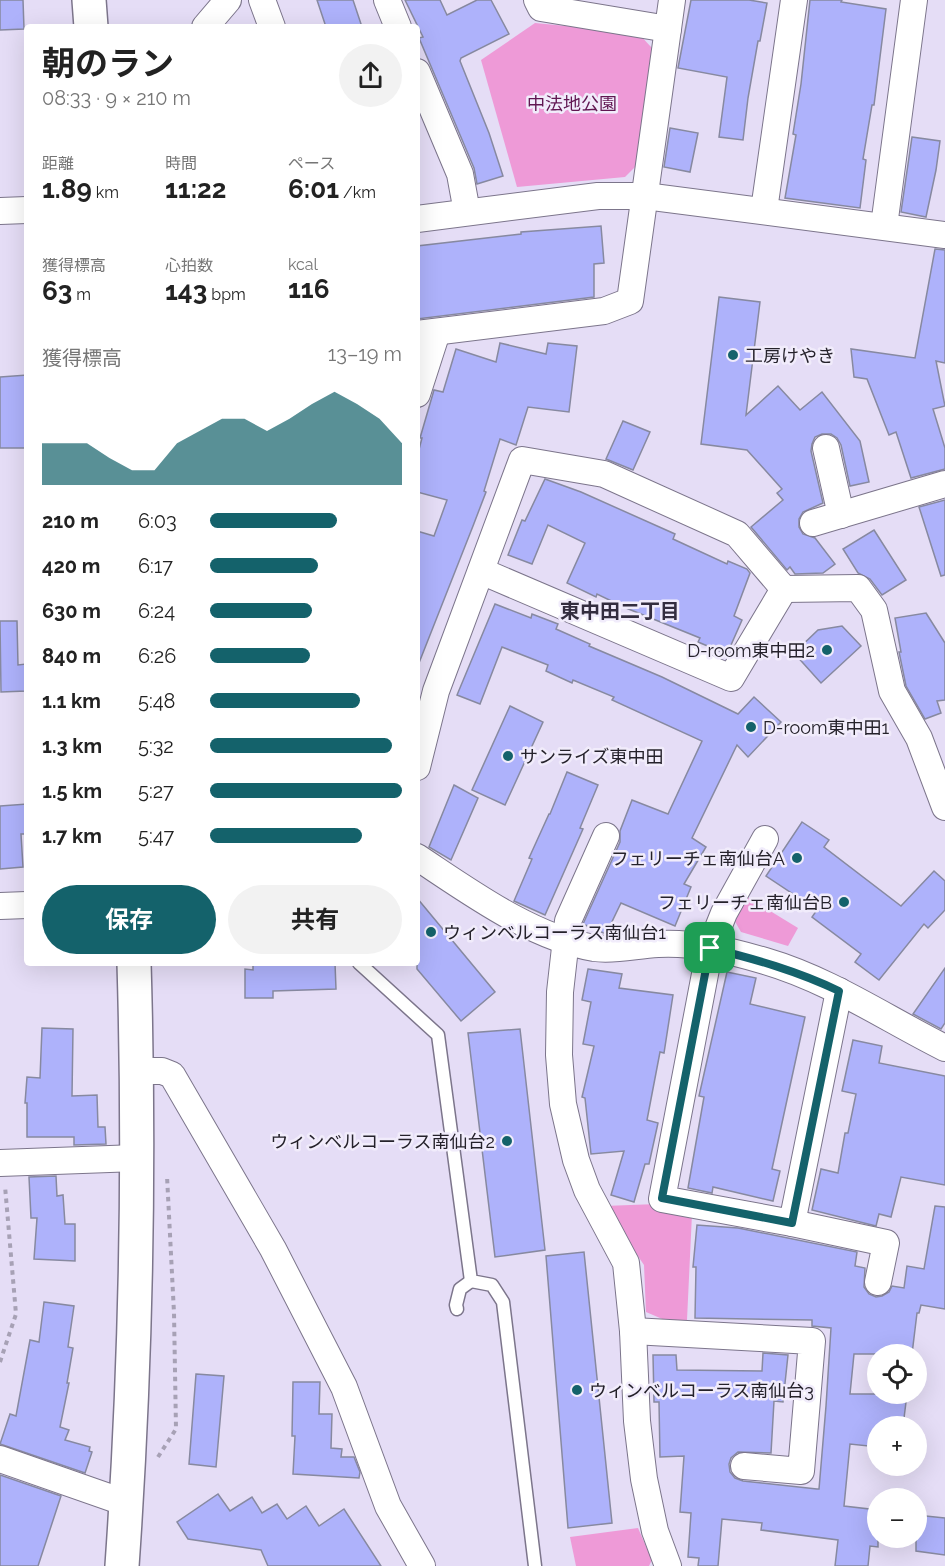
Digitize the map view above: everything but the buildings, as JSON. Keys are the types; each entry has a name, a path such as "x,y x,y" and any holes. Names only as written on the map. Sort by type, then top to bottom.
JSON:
{"street":[{"path":"89,0 91,24"},
{"path":"208,24 228,0"},
{"path":"262,0 271,24"},
{"path":"387,0 397,24"},
{"path":"537,0 541,8 668,29"},
{"path":"420,376 427,333 604,310 630,301 672,0"},
{"path":"764,210 794,0"},
{"path":"884,226 914,0"},
{"path":"420,79 459,174 467,212"},
{"path":"420,219 598,196 645,196 884,226 945,236"},
{"path":"0,211 24,210"},
{"path":"826,448 841,515"},
{"path":"420,755 436,692 522,460 604,474 736,534 784,589 858,588 874,610 892,691 919,738 945,807"},
{"path":"813,523 945,484"},
{"path":"481,571 731,678 784,589"},
{"path":"606,836 568,921 560,992 559,1055 563,1104 576,1160 587,1190 626,1263 633,1331 637,1421 644,1479 655,1531 668,1566"},
{"path":"765,839 724,913 710,948 662,1198 886,1243 878,1282"},
{"path":"420,859 521,923 567,941 595,948 621,949 657,944 686,944 765,962 808,976 945,1048"},
{"path":"0,906 24,905"},
{"path":"122,1566 135,1324 152,1162 137,1071 134,966"},
{"path":"792,1223 839,991"},
{"path":"137,1071 162,1071 172,1075 267,1238 344,1387 388,1506 422,1566"},
{"path":"1,1155 152,1162"},
{"path":"633,1331 812,1341 801,1471 744,1466"},
{"path":"0,1459 126,1503"}],"lane":[{"path":"362,966 438,1035 471,1281"},
{"path":"456,1309 460,1289 471,1281 492,1285 503,1302 535,1566"}],"path":[{"path":"0,1362 16,1314 1,1155"},
{"path":"152,1162 174,1313 176,1429 156,1461"}],"green space":[{"name":"中法地公園","path":"535,23 638,33 652,48 644,158 625,177 517,187 481,60"},
{"path":"747,897 798,928 788,946 741,932 733,918"},
{"path":"657,1204 692,1214 687,1320 667,1321 646,1312 644,1265 604,1206"},
{"path":"638,1528 652,1560 649,1566 576,1566 570,1537"}],"place":[{"name":"工房けやき","path":"733,355"},
{"name":"D-room東中田2","path":"827,650"},
{"name":"D-room東中田1","path":"751,727"},
{"name":"サンライズ東中田","path":"508,756"},
{"name":"フェリーチェ南仙台A","path":"797,858"},
{"name":"フェリーチェ南仙台B","path":"844,902"},
{"name":"ウィンベルコーラス南仙台1","path":"431,932"},
{"name":"ウィンベルコーラス南仙台2","path":"507,1141"},
{"name":"ウィンベルコーラス南仙台3","path":"577,1390"}],"district":[{"name":"東中田二丁目","path":"620,611"}],"route":[{"path":"710,948 808,976 839,991 792,1223 662,1198 710,948"}]}
